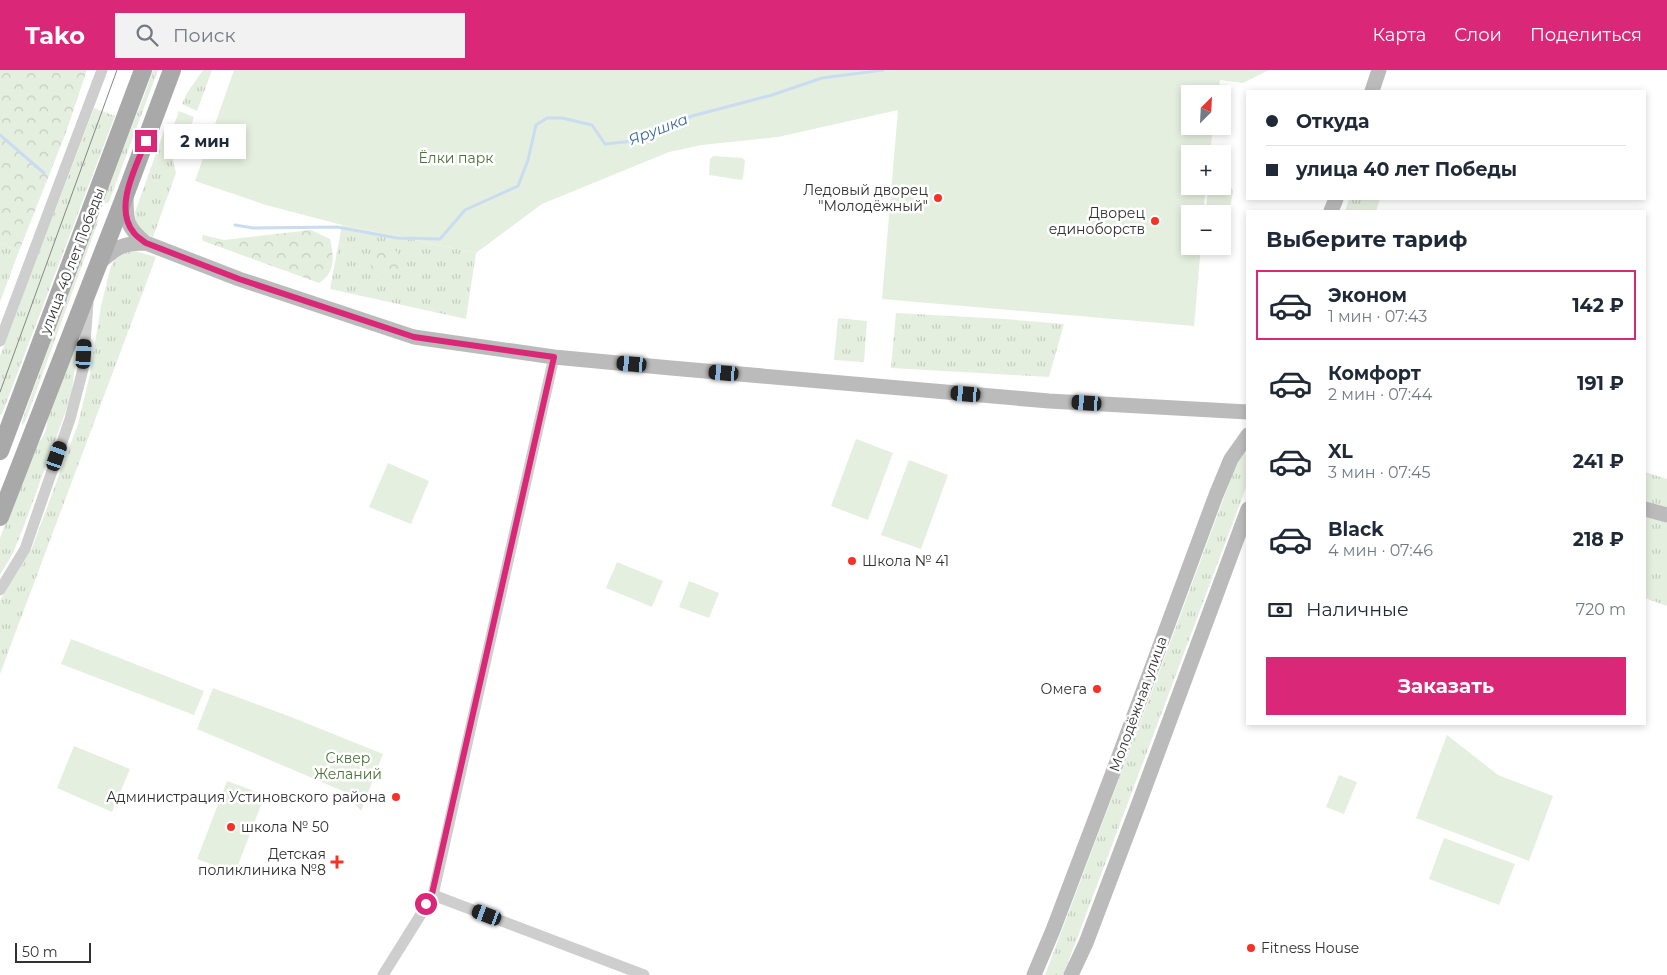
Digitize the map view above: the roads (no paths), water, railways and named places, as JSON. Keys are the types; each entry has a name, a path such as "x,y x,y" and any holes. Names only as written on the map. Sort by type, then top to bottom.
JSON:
{"main road":[{"name":"улица 40 лет Победы","path":"0,451 4,429 91,209 143,70"},
{"name":"улица 40 лет Победы","path":"0,517 172,72"},
{"path":"91,209 116,220"},
{"path":"4,429 30,440"}],"street":[{"path":"0,341 102,70"},
{"path":"1372,90 1380,70"},
{"path":"126,193 126,217 134,233 146,243 239,279 414,337 554,357 987,396 1246,412"},
{"path":"99,263 116,248 132,243 146,243"},
{"name":"улица 40 лет Победы","path":"0,590 25,549 70,419 83,369 90,286"},
{"path":"382,975 432,894 554,357"},
{"name":"Молодёжная улица","path":"1034,975 1112,775 1216,495 1231,460 1246,438"},
{"path":"1646,509 1667,515"},
{"path":"1072,975 1139,803 1246,514"},
{"path":"432,894 644,975"}],"waterway":[{"name":"Ярушка","path":"235,225 253,228 337,227 397,238 440,239 465,210 518,186 528,160 536,125 547,118 562,118 592,125 605,144 634,141 692,116 772,95 822,78 883,70"},
{"path":"0,135 44,173"}],"tram line":[{"path":"0,392 117,70"}],"place":[{"name":"Ледовый дворец \"Молодёжный\"","path":"938,198"},
{"name":"Дворец единоборств","path":"1155,221"},
{"name":"Школа № 41","path":"852,561"},
{"name":"Омега","path":"1097,689"},
{"name":"Администрация Устиновского района","path":"396,797"},
{"name":"школа № 50","path":"231,827"},
{"name":"Детская поликлиника №8","path":"337,862"},
{"name":"Fitness House","path":"1251,948"}],"park label":[{"name":"Ёлки парк","path":"456,158"},
{"name":"Сквер Желаний","path":"348,766"}]}
